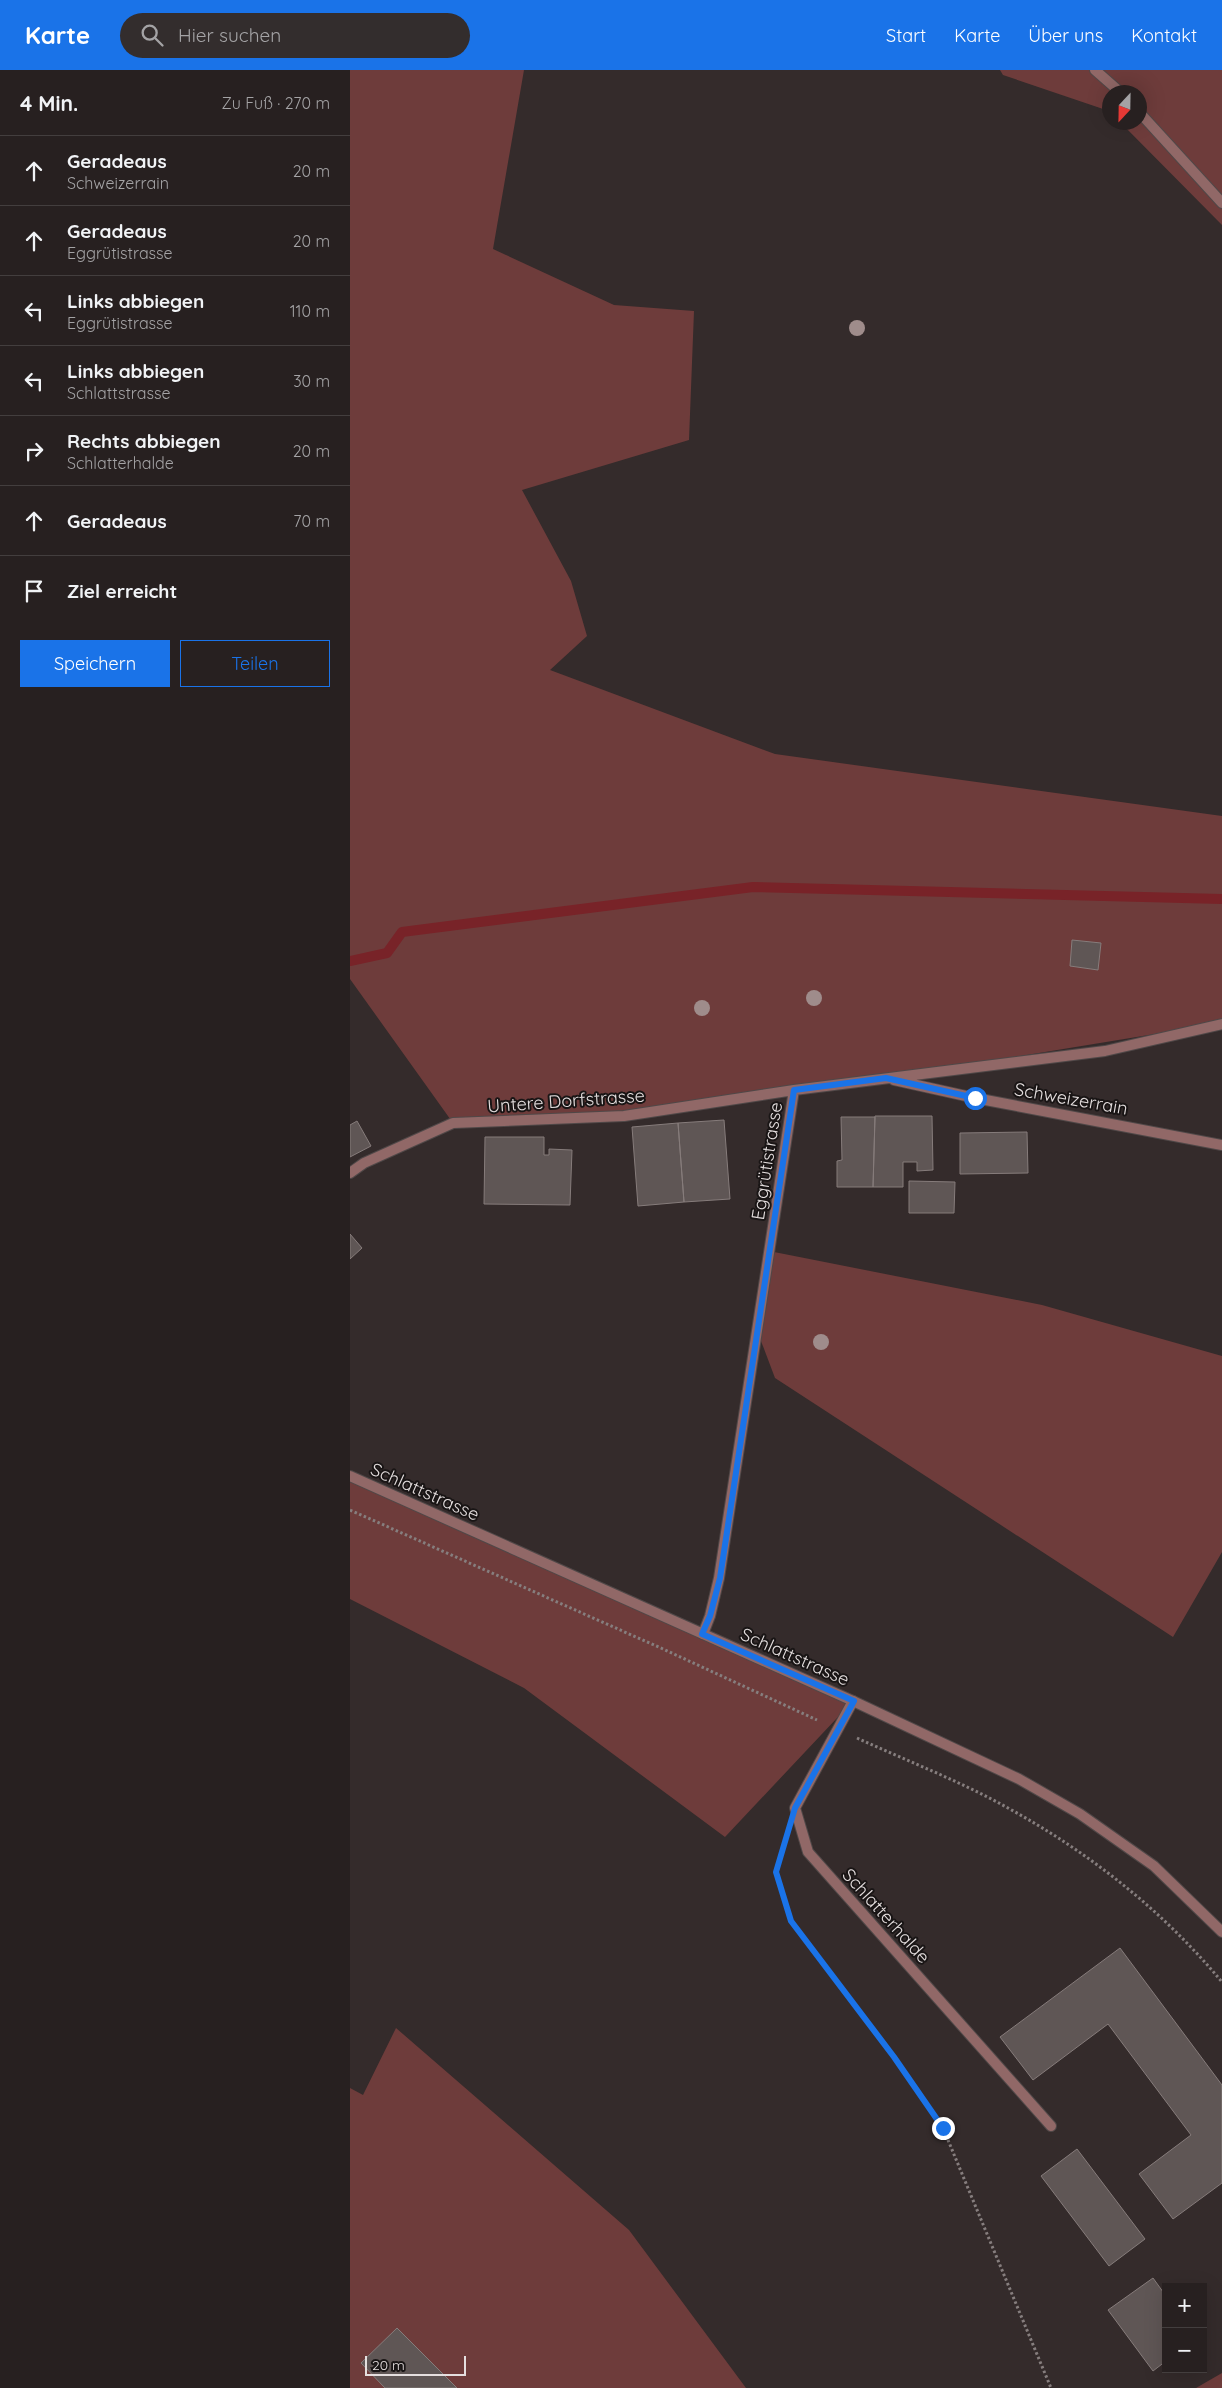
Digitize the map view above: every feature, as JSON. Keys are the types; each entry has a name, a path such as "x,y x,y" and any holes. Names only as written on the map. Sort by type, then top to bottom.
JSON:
{"street":[{"path":"1095,70 1112,85"},
{"path":"1147,121 1222,203"},
{"name":"Eggrütistrasse","path":"702,1634 710,1616 720,1578 794,1090 1105,1051 1222,1024"},
{"name":"Schweizerrain","path":"886,1078 975,1098 1222,1145"},
{"name":"Untere Dorfstrasse","path":"350,1173 364,1163 454,1124 624,1116 794,1090"},
{"name":"Schlattstrasse","path":"350,1476 854,1701 1019,1779 1080,1814 1154,1866 1222,1932"},
{"name":"Schlatterhalde","path":"854,1701 795,1808 808,1852 1051,2126"}],"path":[{"path":"350,1510 663,1649 1008,1808 1072,1847 1137,1895 1195,1950 1222,1982"},
{"path":"784,1845 776,1872 791,1921 894,2057 943,2128 1050,2388"}],"shaded area":[{"path":"350,70 524,70 493,249 614,305 694,311 689,440 522,490 571,581 587,636 550,670 775,754 1222,816 1222,1023 886,1078 624,1116 453,1123 350,979"},
{"path":"1000,70 1222,70 1222,225 1128,130 1147,130 1147,85 1102,85 1102,109 1003,75"},
{"path":"769,1251 1042,1305 1222,1356 1222,1552 1173,1637 775,1378 758,1333"},
{"path":"350,1476 853,1701 725,1837 524,1688 350,1599"},
{"path":"396,2028 629,2230 746,2388 350,2388 350,2088 363,2095"},
{"path":"1222,2373 1222,2388 1196,2388"}],"building":[{"path":"1072,940 1101,943 1098,970 1070,966"},
{"path":"875,1116 932,1116 933,1170 917,1171 917,1162 903,1162 903,1187 873,1187"},
{"path":"841,1117 875,1117 873,1187 837,1187 837,1161 842,1160"},
{"path":"724,1120 730,1199 684,1202 678,1123"},
{"path":"357,1121 371,1146 350,1157 350,1125"},
{"path":"678,1123 684,1202 638,1206 632,1127"},
{"path":"1027,1132 1028,1173 960,1174 960,1133"},
{"path":"485,1137 544,1137 544,1155 549,1155 549,1149 572,1150 570,1205 484,1204"},
{"path":"909,1181 955,1182 954,1213 909,1213"},
{"path":"350,1234 362,1248 350,1259"},
{"path":"1120,1948 1222,2085 1222,2183 1173,2219 1139,2174 1191,2135 1108,2024 1033,2080 1000,2037"},
{"path":"1077,2149 1145,2239 1109,2266 1041,2176"},
{"path":"1153,2278 1162,2290 1162,2364 1153,2371 1108,2310"},
{"path":"397,2328 457,2388 385,2388 361,2363"}],"waterway":[{"path":"350,961 387,953 402,932 753,887 1222,899"}],"route":[{"path":"943,2128 894,2057 791,1921 776,1872 795,1808 854,1701 702,1634 710,1616 720,1578 794,1090 886,1078 975,1098"}]}
